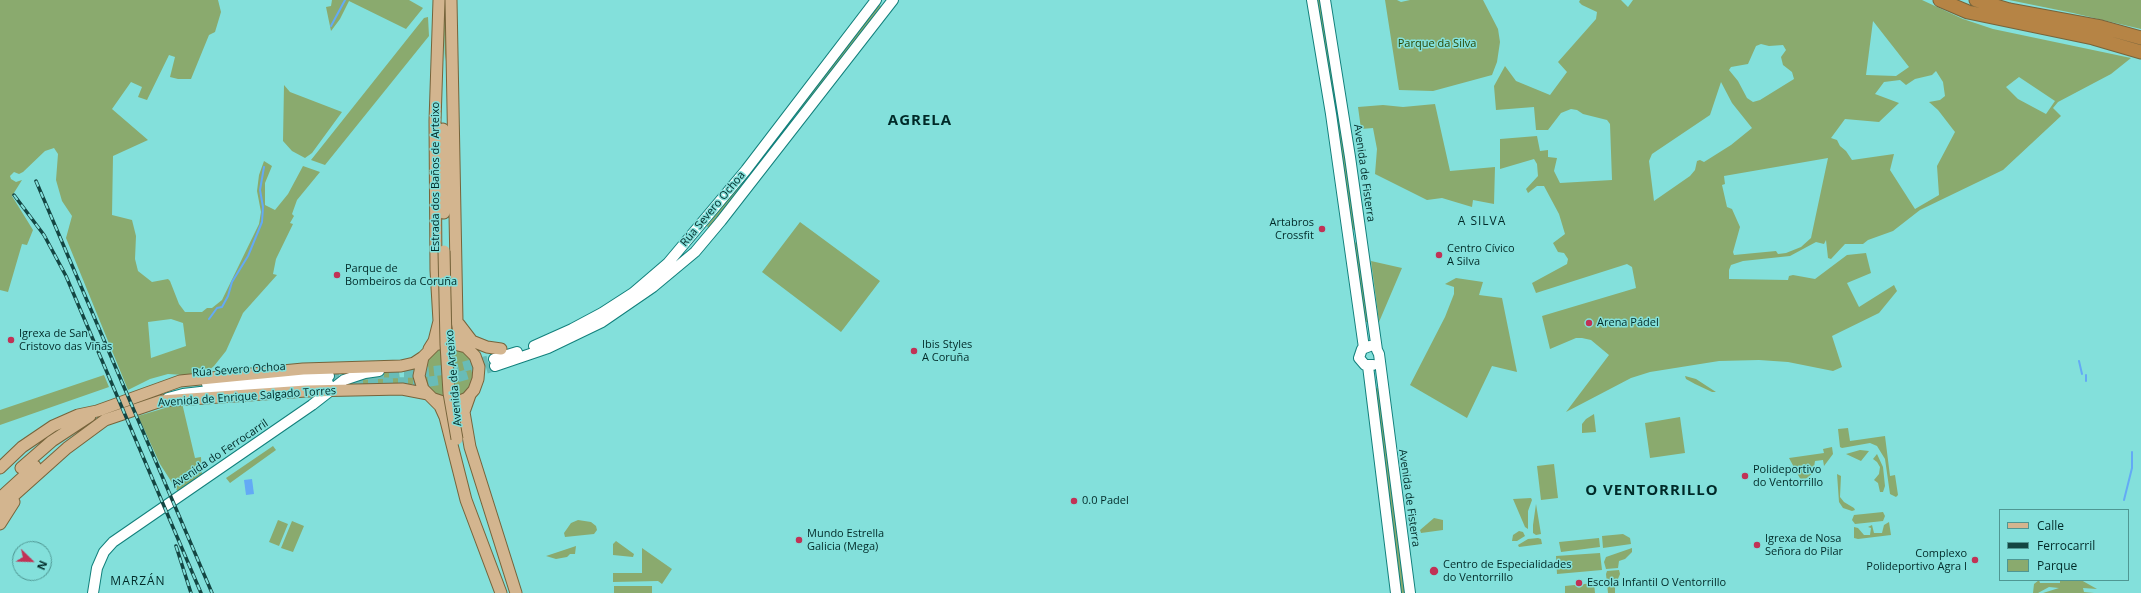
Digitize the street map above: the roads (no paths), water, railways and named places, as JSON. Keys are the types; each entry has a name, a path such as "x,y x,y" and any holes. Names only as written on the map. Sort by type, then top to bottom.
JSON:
{"highway":[{"path":"1940,0 1968,12 2093,38 2141,52"},
{"path":"1976,0 2009,10 2101,27 2141,38"}],"main road":[{"name":"Estrada dos Baños de Arteixo","path":"440,0 446,251"},
{"name":"Estrada dos Baños de Arteixo","path":"425,354 434,341 438,328 435,122 440,0"},
{"name":"Estrada dos Baños de Arteixo","path":"451,0 457,321 461,345"},
{"name":"Rúa Severo Ochoa","path":"876,0 746,170 685,244 656,274 633,293 572,330 494,363 548,348 595,325 627,306 684,262 705,241 893,0"},
{"path":"841,66 850,51 888,0"},
{"path":"1312,0 1332,122 1364,348"},
{"name":"Avenida de Fisterra","path":"1325,0 1350,157 1410,593"},
{"name":"Estrada dos Baños de Arteixo","path":"446,251 447,85 452,14"},
{"name":"Avenida de Arteixo","path":"446,251 446,344 449,392 456,438 466,500 501,593"},
{"name":"Avenida de Enrique Salgado Torres","path":"393,367 410,360 427,343 434,327 437,307"},
{"path":"457,321 472,341 487,347 501,349"},
{"path":"446,342 461,345 474,356 479,367 477,385 470,395 458,402 451,403 431,397 421,385 419,376 425,354 436,345 446,342"},
{"path":"1372,347 1378,354 1375,364 1368,366 1362,363 1359,358 1360,351 1364,348 1372,347"},
{"name":"Avenida de Enrique Salgado Torres","path":"0,468 22,447 53,426 78,415 97,411 180,381 213,376 303,369 393,367 414,363 425,354"},
{"path":"1368,366 1396,593"},
{"name":"Avenida do Ferrocarril","path":"93,593 96,568 104,552 113,542 330,383 393,367"},
{"name":"Avenida de Enrique Salgado Torres","path":"0,508 57,457 105,420 161,401 330,383 378,390 402,389 431,397"},
{"name":"Rúa Severo Ochoa","path":"151,392 208,384 330,383"},
{"path":"378,390 412,394 422,398 437,412 456,438"},
{"name":"Avenida de Arteixo","path":"470,395 464,412 470,447 515,593"},
{"name":"Avenida de Arteixo","path":"431,397 442,410 456,438 515,593"},
{"path":"0,487 52,441 97,411"},
{"path":"0,498 56,448 81,431 105,420"},
{"name":"Avenida de Arteixo","path":"456,438 470,489 505,593"},
{"path":"0,462 22,447"},
{"name":"Avenida de Enrique Salgado Torres","path":"0,524 7,510 57,457"}],"water":[{"path":"252,479 254,494 246,495 244,480"}],"waterway":[{"path":"331,26 345,0"},
{"path":"209,319 217,308 222,307 228,296 232,282 248,256 262,222 263,207 260,190 264,167"},
{"path":"2079,361 2082,374"},
{"path":"2086,375 2086,381"},
{"path":"2124,500 2132,468 2132,452"}],"tunnel":[{"path":"329,376 424,372 454,369 494,359"},
{"path":"338,383 426,382 455,378 495,366"}],"railway":[{"path":"36,181 212,593"},
{"path":"14,195 44,235 66,276 201,593"},
{"path":"176,546 191,593"}],"place":[{"name":"Artabros Crossfit","path":"1322,229"},
{"name":"Centro Cívico A Silva","path":"1439,255"},
{"name":"Parque de Bombeiros da Coruña","path":"337,275"},
{"name":"Arena Pádel","path":"1589,323"},
{"name":"Igrexa de San Cristovo das Viñas","path":"11,340"},
{"name":"Ibis Styles A Coruña","path":"914,351"},
{"name":"Polideportivo do Ventorrillo","path":"1745,476"},
{"name":"0.0 Padel","path":"1074,501"},
{"name":"Mundo Estrella Galicia (Mega)","path":"799,540"},
{"name":"Igrexa de Nosa Señora do Pilar","path":"1757,545"},
{"name":"Complexo Polideportivo Agra I","path":"1975,560"},
{"name":"Centro de Especialidades do Ventorrillo","path":"1434,571"},
{"name":"Escola Infantil O Ventorrillo","path":"1579,583"}],"district":[{"name":"AGRELA","path":"920,121"},
{"name":"A SILVA","path":"1482,222"},
{"name":"O VENTORRILLO","path":"1652,491"},
{"name":"MARZÁN","path":"138,582"}],"park label":[{"name":"Parque da Silva","path":"1437,44"}]}
